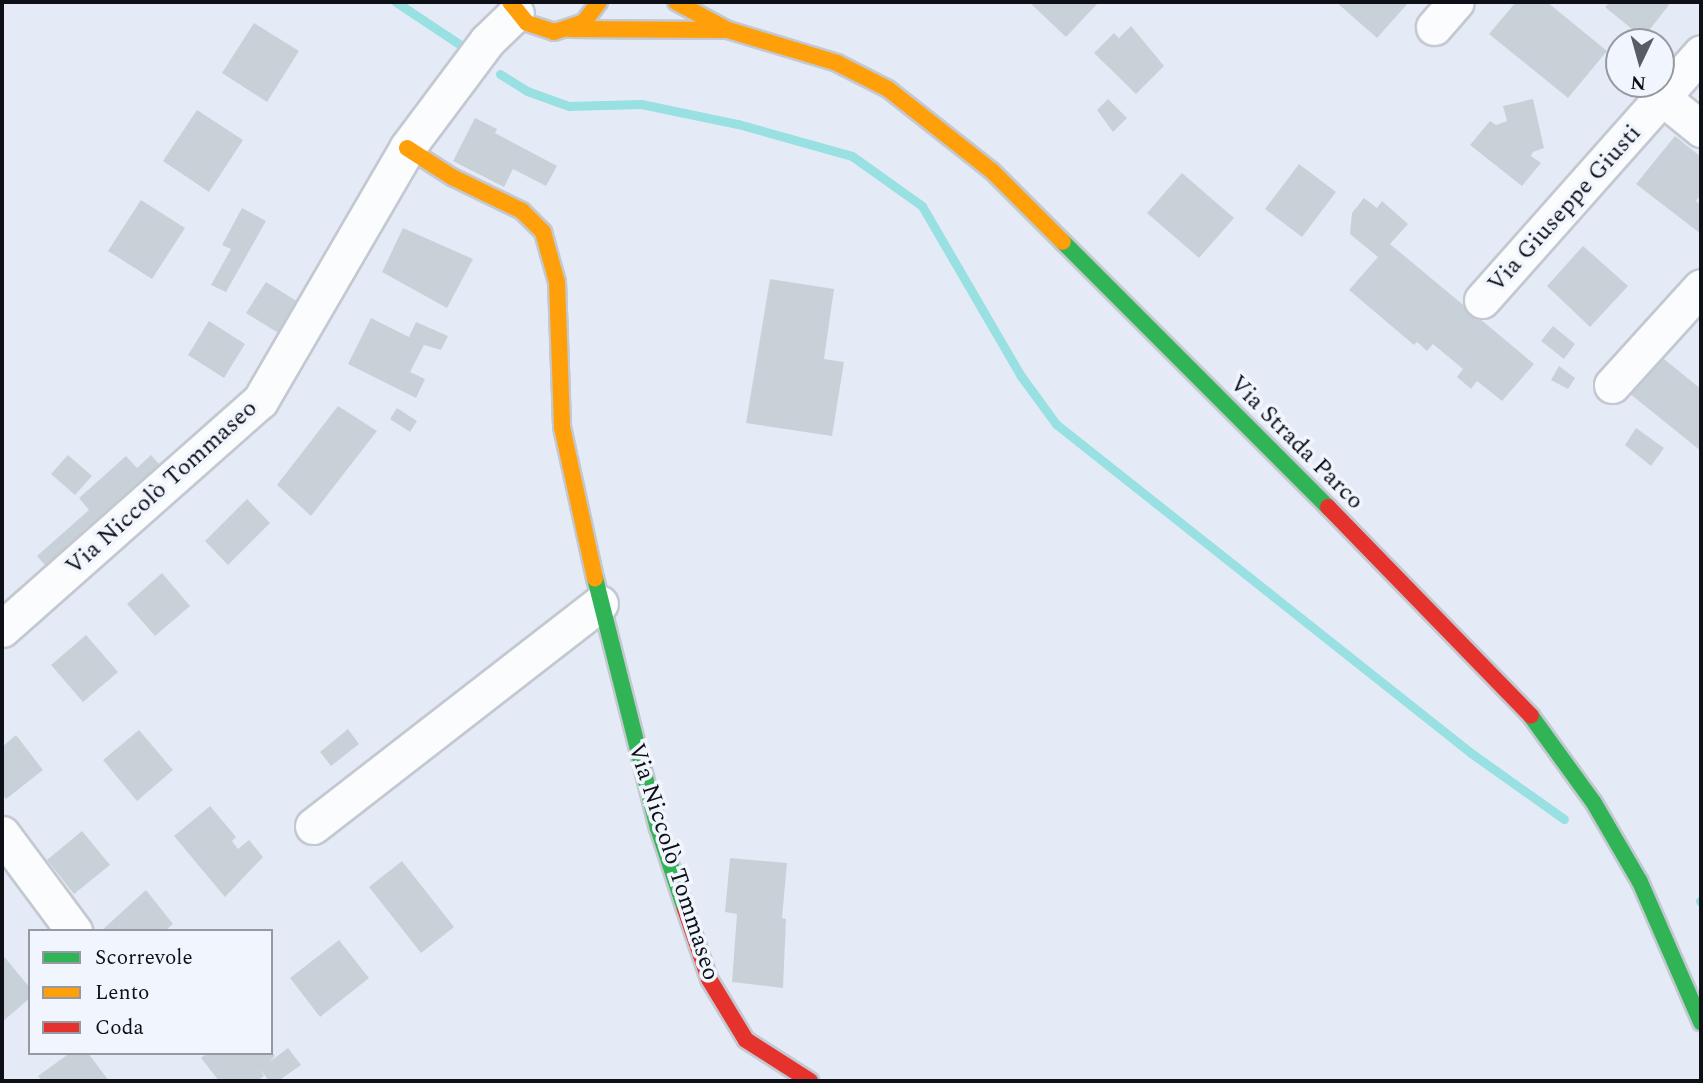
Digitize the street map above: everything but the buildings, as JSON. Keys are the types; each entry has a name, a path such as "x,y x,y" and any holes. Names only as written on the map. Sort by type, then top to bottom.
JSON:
{"main road":[{"path":"569,29 584,22 599,2"},
{"name":"Via Strada Parco","path":"676,2 728,30 837,64 888,89 935,123 1002,181 1492,671 1542,729 1594,803 1640,882 1701,1021"},
{"name":"Via Strada Parco","path":"510,5 540,29 728,30"},
{"name":"Via Niccolò Tommaseo","path":"407,148 452,177 522,211 543,232 557,282 562,427 600,603 644,782 709,979 747,1040 780,1066 810,1081"}],"street":[{"name":"Via Niccolò Tommaseo","path":"2,629 260,401 407,148 487,41 510,5"},
{"name":"Via Giuseppe Giusti","path":"1482,300 1664,99 1701,54"},
{"path":"1664,99 1701,129"},
{"path":"1612,385 1701,287"},
{"path":"313,826 600,603"},
{"path":"2,834 73,929"}],"waterway":[{"path":"396,2 462,46"},
{"path":"500,74 527,91 569,106 641,104 738,124 852,156 922,206 1021,376 1056,424 1471,753 1564,819"}],"traffic: fast":[{"path":"1063,242 1328,507"},
{"path":"595,578 658,828 685,909"},
{"path":"1531,716 1594,803 1640,882 1701,1022"}],"traffic: slow":[{"path":"510,2 527,23 554,32 584,22 599,2"},
{"path":"676,2 728,30 837,63 888,89 992,171 1063,242"},
{"path":"569,29 723,30"},
{"path":"407,148 452,177 522,211 543,232 557,282 562,427 595,578"}],"traffic: jam":[{"path":"1328,507 1531,716"},
{"path":"685,909 709,979 746,1040 810,1081"}]}
